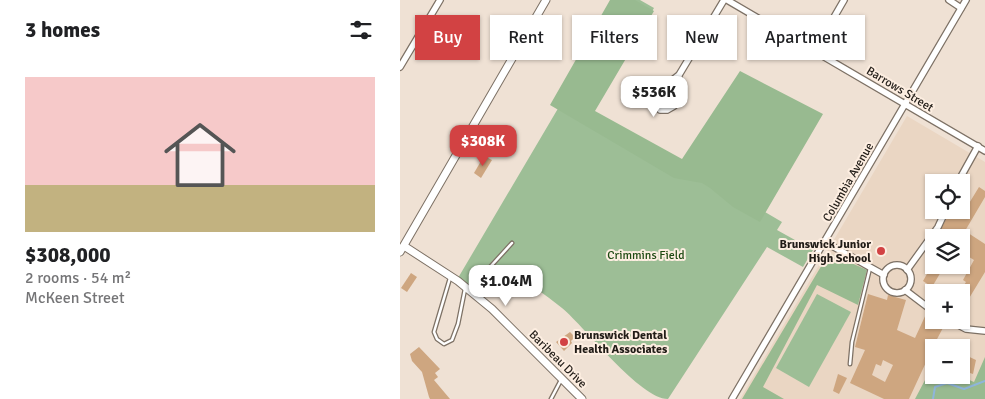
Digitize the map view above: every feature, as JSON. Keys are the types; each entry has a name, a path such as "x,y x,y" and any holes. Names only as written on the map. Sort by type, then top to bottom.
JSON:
{"street":[{"path":"400,67 440,0"},
{"path":"401,247 546,0"},
{"path":"679,75 674,106 667,110 660,110 654,101 656,93 679,75 726,0"},
{"name":"Barrows Street","path":"726,0 753,15"},
{"path":"835,15 844,0"},
{"path":"949,0 961,8"},
{"name":"Columbia Avenue","path":"732,399 966,0"},
{"name":"Barrows Street","path":"832,60 985,151"},
{"path":"962,174 978,146"},
{"path":"907,270 942,219"},
{"path":"825,242 884,275"},
{"name":"Baribeau Drive","path":"401,247 450,276 467,289 513,329 582,399"},
{"path":"894,265 902,266 907,270 910,281 905,290 896,292 889,290 884,285 884,275 894,265"},
{"path":"905,290 925,305"},
{"path":"966,329 985,331"}],"lane":[{"path":"450,276 434,332 437,338 444,344 452,340 467,289 512,243"},
{"path":"850,364 852,342 870,268"},
{"path":"550,399 562,379"}],"shaded area":[{"name":"Brunswick Junior High School","path":"907,116 985,162 985,399 740,399"}],"green space":[{"path":"610,0 635,0 654,11 652,15 601,15"},
{"name":"Crimmins Field","path":"622,0 640,0 654,8 650,15 613,15"},
{"path":"576,60 625,60 595,111 682,159 740,71 823,114 760,222 733,207 702,183 674,178 550,105"},
{"name":"Crimmins Field","path":"587,60 624,60 593,112 782,222 777,230 813,250 803,267 767,247 668,399 656,396 643,388 613,361 562,308 503,266 484,297 458,278"},
{"path":"829,253 867,270 858,305 817,285 763,387 784,399 742,399"},
{"path":"817,294 851,312 809,387 776,368"},
{"path":"985,357 985,399 915,399 925,380 925,384 970,384 970,380 974,382"}],"building":[{"path":"504,130 511,134 501,150 494,146"},
{"path":"484,156 492,160 481,178 474,173"},
{"path":"979,187 985,191 985,197 966,229 941,229 946,219 970,219 970,202"},
{"path":"970,234 985,244 985,272 970,297 970,284 965,284 966,282 963,280 966,274 970,274 970,267 974,260 970,258"},
{"path":"411,273 417,277 407,292 401,288"},
{"path":"927,274 940,274 934,284 928,284 923,281"},
{"name":"Brunswick Junior High School","path":"868,294 887,300 888,295 906,300 897,330 915,338 925,316 925,329 942,329 937,339 925,339 925,364 909,399 884,399 850,383 865,350 855,347","holes":["883,360 893,365 885,382 872,375 876,364 881,366"]},
{"name":"Brunswick Dental Health Associates","path":"570,332 575,337 564,351 556,342"},
{"path":"419,347 440,369 435,373 438,377 434,380 450,399 430,399 422,372 412,361 410,354"},
{"path":"970,357 976,360 973,374 970,373"},
{"path":"838,374 847,378 839,394 833,391"}],"waterway":[{"path":"933,399 935,387 947,383 964,389 985,381"}],"place":[{"name":"Brunswick Junior High School","path":"881,251"},
{"name":"Brunswick Dental Health Associates","path":"564,342"}]}
